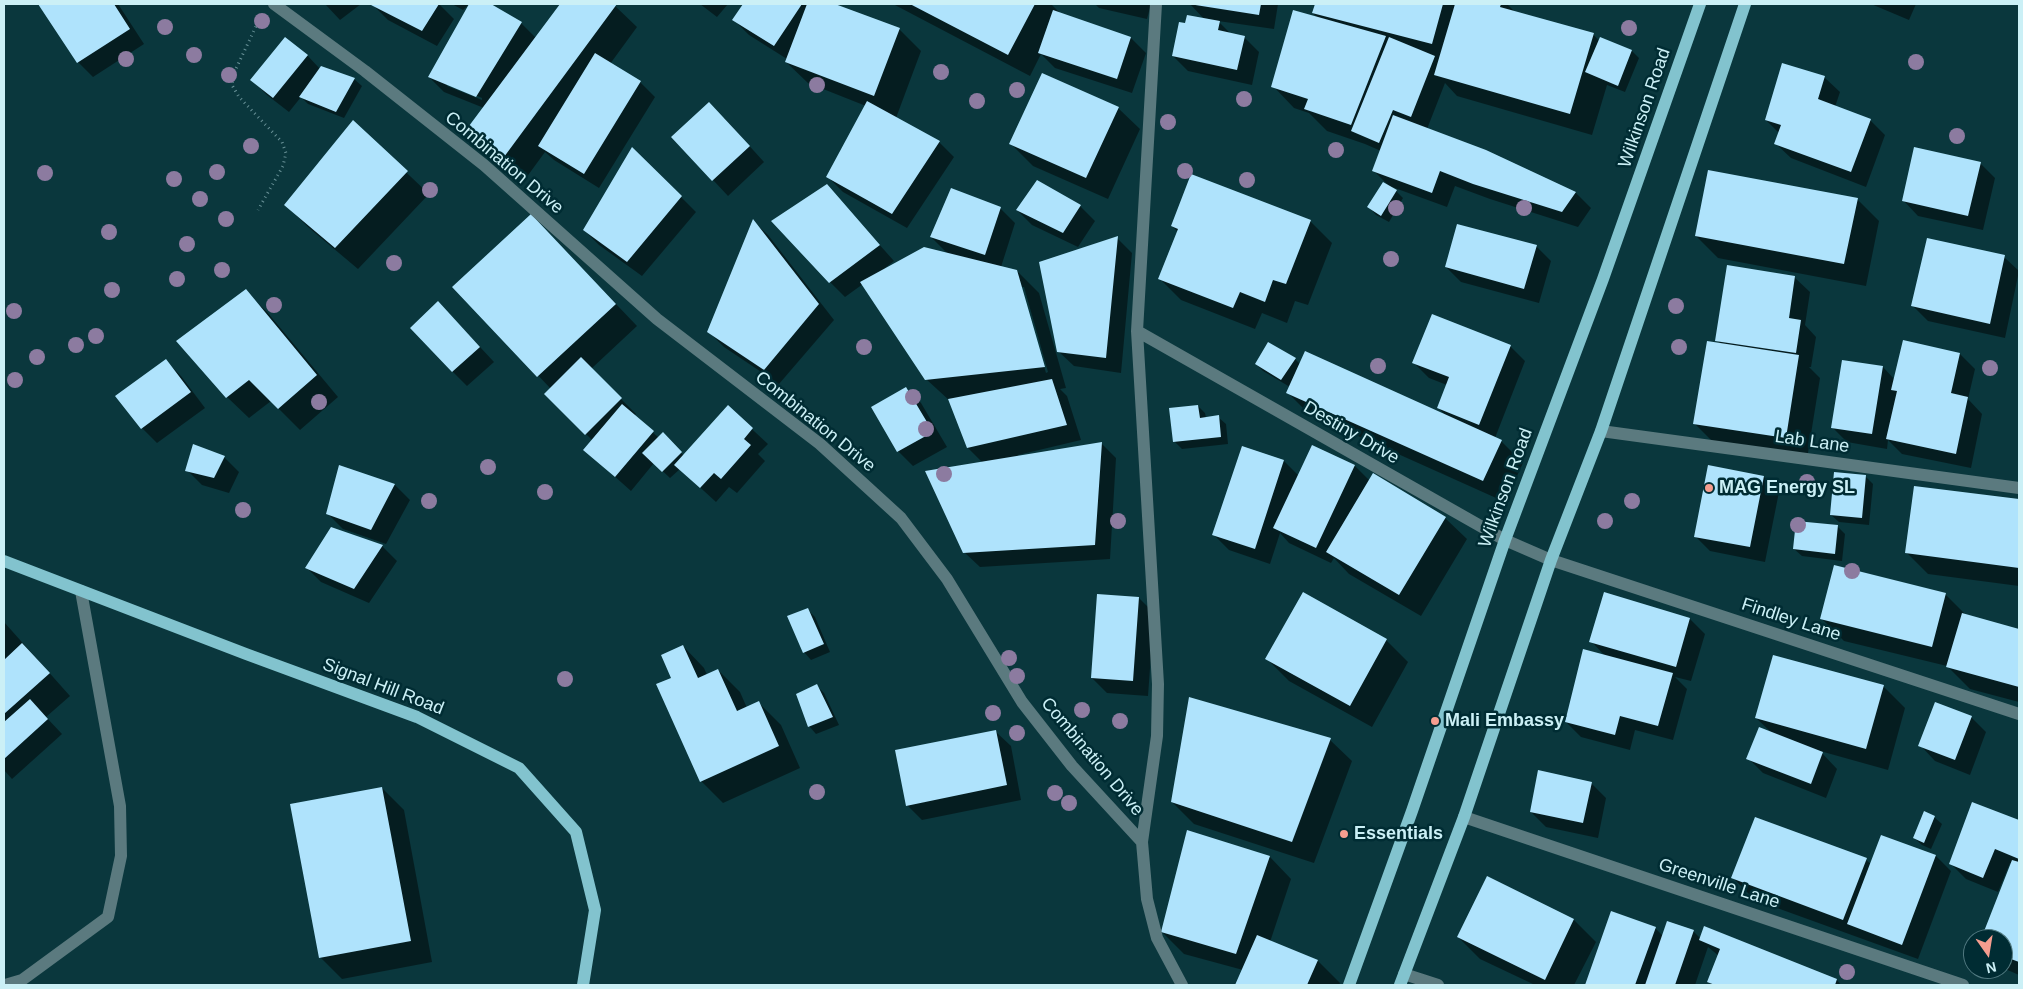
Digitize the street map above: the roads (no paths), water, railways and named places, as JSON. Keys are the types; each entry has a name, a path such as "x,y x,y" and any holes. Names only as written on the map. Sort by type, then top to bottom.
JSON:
{"main road":[{"name":"Wilkinson Road","path":"1349,985 1412,811 1505,540 1603,279 1700,4"},
{"path":"1402,980 1464,817 1551,560 1601,431 1745,4"},
{"name":"Signal Hill Road","path":"4,561 417,717 519,768 576,832 595,910 583,985"}],"street":[{"name":"Combination Drive","path":"274,4 365,71 484,165 656,319 820,444 901,518 947,579 1022,702 1072,766 1142,842 1148,899 1157,938 1182,985"},
{"path":"1142,842 1158,736 1158,684 1137,331 1156,4"},
{"name":"Destiny Drive","path":"1137,331 1505,540 1551,560"},
{"name":"Lab Lane","path":"1601,431 2019,488"},
{"name":"Findley Lane","path":"1551,560 2019,714"},
{"path":"5,985 22,980 108,917 121,856 120,806 81,591"},
{"name":"Greenville Lane","path":"1464,817 1963,985"},
{"path":"1402,980 1438,985"}],"place":[{"name":"MAG Energy SL","path":"1709,488"},
{"name":"Mali Embassy","path":"1435,721"},
{"name":"Essentials","path":"1344,834"}]}
